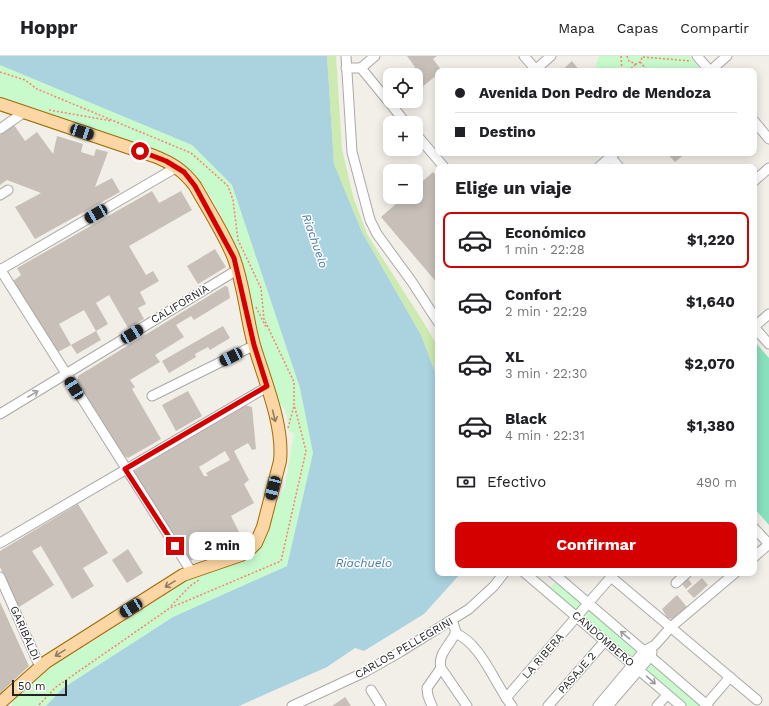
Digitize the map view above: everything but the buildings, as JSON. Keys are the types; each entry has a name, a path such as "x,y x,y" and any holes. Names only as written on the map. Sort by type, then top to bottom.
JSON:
{"main road":[{"path":"0,104 154,156 177,167 195,186 231,251 237,270 254,345 267,386 281,450 280,461 263,527 256,543 246,552 191,571 40,667 0,703"}],"street":[{"path":"346,56 352,152 370,220 377,234 412,282 435,317"},
{"path":"346,68 361,68 375,56"},
{"path":"524,56 534,68"},
{"path":"539,68 551,56"},
{"path":"713,68 727,56"},
{"path":"699,59 707,68"},
{"path":"361,68 400,116"},
{"path":"0,129 24,113"},
{"path":"757,125 769,139"},
{"path":"423,141 435,152"},
{"path":"602,164 609,156"},
{"path":"177,167 0,270 191,571"},
{"path":"757,178 769,168"},
{"name":"CALIFORNIA","path":"0,414 237,270"},
{"path":"757,324 769,314"},
{"path":"757,330 769,344"},
{"path":"152,396 254,345"},
{"path":"0,543 267,386"},
{"path":"757,531 769,544 757,554"},
{"name":"CARLOS PELLEGRINI","path":"292,706 365,672 470,609 494,586 502,576"},
{"name":"CANDOMBERO","path":"529,576 681,706"},
{"path":"544,589 554,576"},
{"name":"CANDOMBERO","path":"557,576 707,706"},
{"path":"676,583 684,576"},
{"path":"608,706 647,654 671,627 731,576"},
{"name":"GARIBALDI","path":"0,577 40,667"},
{"name":"LA RIBERA","path":"506,698 611,577 671,627"},
{"path":"452,620 456,628 455,633 441,656 441,668 467,706"},
{"path":"671,627 757,700"},
{"path":"455,633 466,640 486,664 512,706"},
{"name":"PASAJE 2","path":"548,706 605,640"},
{"path":"432,706 427,688 441,668"},
{"path":"598,706 636,668"},
{"path":"707,706 730,677"},
{"path":"371,690 382,706"},
{"path":"657,706 667,695"}],"path":[{"path":"621,56 622,68"},
{"path":"627,56 629,61 636,64"},
{"path":"631,68 640,62 643,57 699,59"},
{"path":"640,62 645,68"},
{"path":"48,110 116,122"},
{"path":"170,608 190,586 202,578"}],"green space":[{"path":"327,56 336,56 342,149 353,196 367,234 435,342 435,372 421,335 362,232 334,164"},
{"path":"599,56 689,56 699,68 595,68"},
{"path":"0,65 192,145 232,185 300,388 313,453 287,566 173,617 63,688 46,706 12,706 11,700 56,659 63,659 78,651 175,589 176,583 193,575 252,556 261,548 266,537 268,523 285,486 294,433 289,432 288,420 285,411 276,400 273,393 234,249 223,220 209,194 190,171 167,154 0,98"},
{"path":"757,344 769,358 769,525 757,511"},
{"path":"555,582 583,605 577,613 548,590"},
{"path":"588,610 638,652 632,660 581,618"},
{"path":"650,662 700,705 686,706 643,670"}],"water":[{"name":"Riachuelo","path":"0,56 327,56 334,164 362,232 421,335 435,372 435,576 458,576 424,614 364,651 355,648 327,667 239,706 46,706 63,688 173,617 287,566 313,453 300,388 232,185 192,145 0,65"}],"route":[{"path":"140,151 166,161 177,167 189,177 229,248 234,258 254,345 267,386 125,469 175,546"}]}
